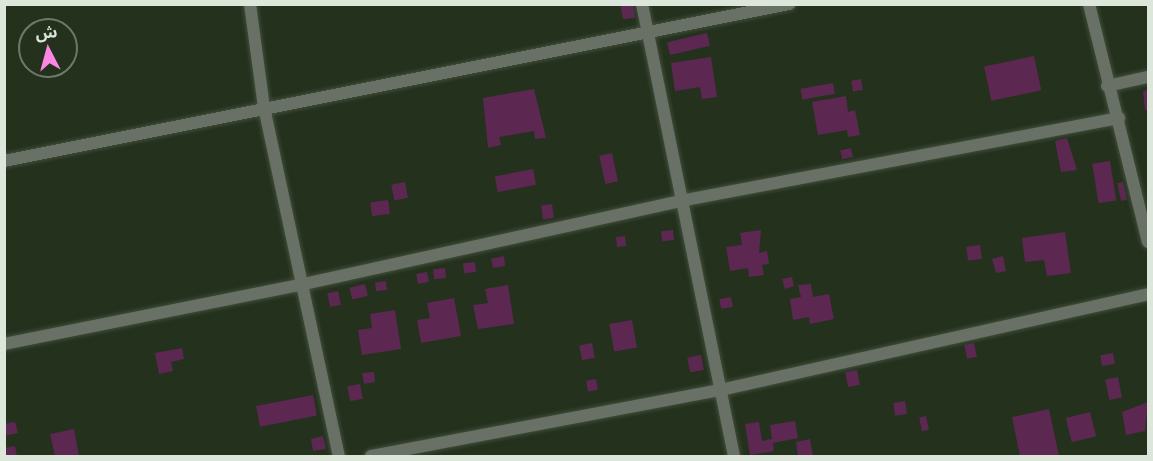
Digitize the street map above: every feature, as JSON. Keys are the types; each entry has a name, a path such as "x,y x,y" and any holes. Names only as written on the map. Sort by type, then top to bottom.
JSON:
{"street":[{"path":"250,4 264,107 299,285 339,456"},
{"path":"642,4 680,201 734,456"},
{"path":"4,161 264,107 789,4"},
{"path":"1089,4 1107,86 1119,118 1149,242"},
{"path":"1107,86 1149,77"},
{"path":"4,344 299,285 680,201 1119,118"},
{"path":"371,456 720,390 1149,294"}],"building":[{"path":"620,4 633,4 635,18 623,19"},
{"path":"707,33 710,46 670,55 667,42"},
{"path":"1034,56 1041,90 991,101 984,67"},
{"path":"711,57 717,97 702,99 700,87 675,91 671,63"},
{"path":"861,79 863,90 853,92 851,81"},
{"path":"833,83 835,94 802,100 801,89"},
{"path":"534,89 546,138 535,139 534,131 499,137 501,145 488,148 483,98"},
{"path":"1148,90 1148,110 1145,110 1143,91"},
{"path":"846,96 848,112 855,110 860,135 848,137 847,130 818,135 812,102"},
{"path":"1067,138 1077,170 1061,172 1055,141"},
{"path":"851,148 853,157 842,159 840,150"},
{"path":"612,153 618,181 605,184 599,156"},
{"path":"1110,161 1116,201 1098,203 1092,164"},
{"path":"533,169 536,185 498,192 495,176"},
{"path":"405,182 408,198 394,200 391,185"},
{"path":"1123,182 1127,200 1121,201 1117,183"},
{"path":"388,200 390,214 372,216 370,203"},
{"path":"552,204 554,218 543,219 541,206"},
{"path":"673,230 674,240 662,241 661,231"},
{"path":"761,230 759,253 767,251 769,264 762,265 764,275 749,277 748,268 730,271 726,247 742,245 740,233"},
{"path":"1065,232 1071,273 1047,276 1044,260 1025,262 1022,238"},
{"path":"625,236 626,246 617,247 616,237"},
{"path":"980,245 982,259 968,261 966,247"},
{"path":"504,256 505,266 493,268 491,259"},
{"path":"1003,256 1006,271 996,273 992,259"},
{"path":"475,262 476,272 464,273 463,263"},
{"path":"445,268 446,278 434,279 433,269"},
{"path":"427,272 429,282 418,284 416,274"},
{"path":"792,277 794,286 785,289 782,279"},
{"path":"386,281 387,290 376,291 375,282"},
{"path":"365,284 368,296 352,300 349,288"},
{"path":"811,284 813,297 829,294 834,319 810,324 809,317 793,320 790,299 801,297 798,285"},
{"path":"508,285 514,324 478,329 473,305 488,303 485,289"},
{"path":"338,291 341,305 330,307 327,293"},
{"path":"731,297 733,307 721,309 719,299"},
{"path":"454,298 461,336 421,343 417,320 430,318 427,303"},
{"path":"395,310 401,349 362,355 358,330 372,328 370,314"},
{"path":"632,320 637,348 614,352 609,324"},
{"path":"592,343 595,358 582,360 579,345"},
{"path":"974,343 977,357 967,359 964,345"},
{"path":"182,348 184,359 171,362 173,371 159,374 155,353"},
{"path":"1113,353 1115,364 1102,366 1100,355"},
{"path":"701,355 704,370 690,372 687,358"},
{"path":"857,370 860,385 848,387 845,372"},
{"path":"374,372 375,382 364,384 362,373"},
{"path":"1118,377 1122,398 1109,400 1105,379"},
{"path":"596,379 598,390 588,392 586,381"},
{"path":"360,384 363,399 350,401 347,386"},
{"path":"313,395 317,416 260,427 256,406"},
{"path":"905,401 907,414 895,416 893,403"},
{"path":"1148,402 1145,431 1126,435 1122,412"},
{"path":"1049,409 1059,456 1020,456 1012,417"},
{"path":"1090,412 1096,436 1072,442 1066,418"},
{"path":"926,416 929,430 922,431 919,417"},
{"path":"795,421 798,438 773,443 774,451 750,455 745,424 759,422 762,441 772,439 770,425"},
{"path":"15,422 18,433 4,436 4,424"},
{"path":"74,429 79,456 55,456 50,434"},
{"path":"323,436 326,449 313,451 311,439"},
{"path":"810,439 813,456 798,456 796,442"},
{"path":"15,446 17,456 4,456 4,448"}]}
